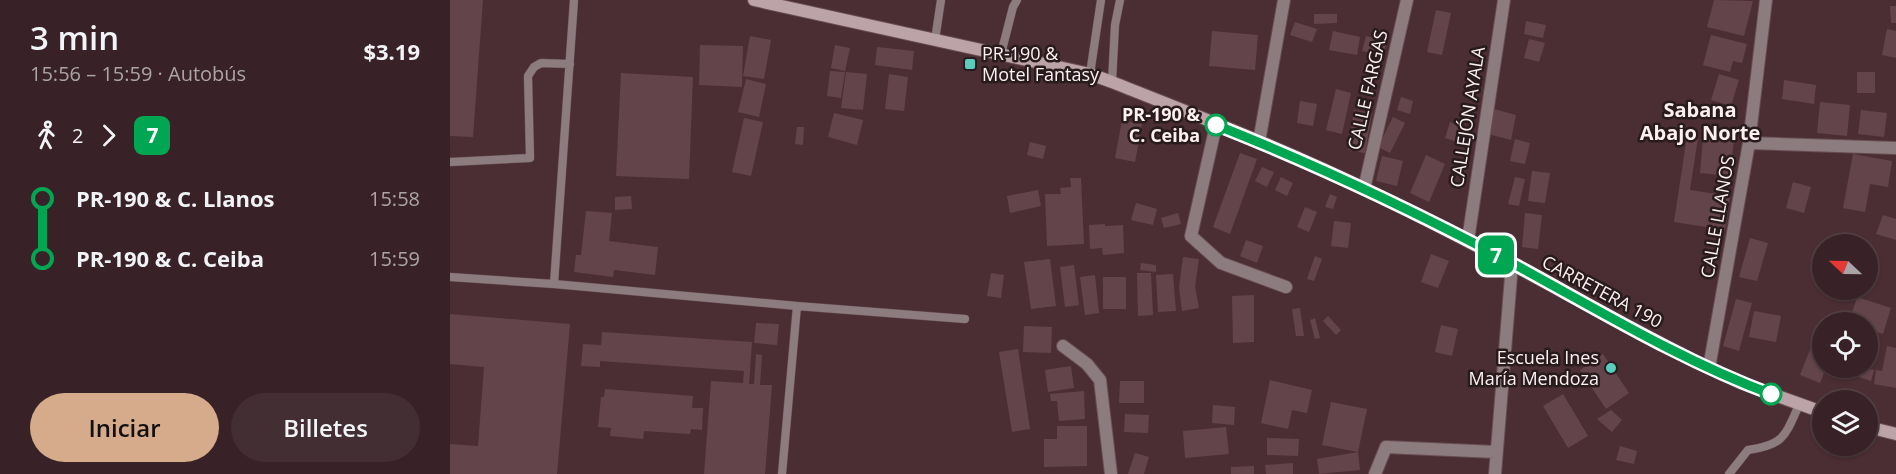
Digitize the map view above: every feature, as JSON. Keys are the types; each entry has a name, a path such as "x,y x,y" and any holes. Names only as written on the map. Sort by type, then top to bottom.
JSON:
{"street":[{"name":"CARRETERA 190","path":"754,0 1090,74 1112,82 1259,142 1364,189 1468,240 1709,369 1812,409"},
{"path":"1259,142 1284,0"},
{"name":"CALLE FARGAS","path":"1364,189 1407,0"},
{"name":"CALLEJÓN AYALA","path":"1468,240 1504,0"},
{"name":"CALLE LLANOS","path":"1709,369 1749,143 1766,0"},
{"path":"1216,125 1191,236 1221,263 1286,287"},
{"path":"1749,143 1896,148"},
{"path":"1495,474 1512,264"},
{"path":"1063,346 1087,364 1100,380 1111,474"},
{"path":"1878,430 1896,434"},
{"path":"1375,474 1386,447 1496,452"}],"lane":[{"path":"555,284 574,0"},
{"path":"935,40 941,0"},
{"path":"1090,74 1101,0"},
{"path":"1112,82 1115,25 1120,0"},
{"path":"1001,54 1014,2"},
{"path":"450,162 530,158 528,76 530,71 541,63 570,64"},
{"path":"450,278 555,284 965,319"},
{"path":"782,474 797,306"},
{"path":"1729,474 1748,450 1769,447 1786,434 1798,405"}],"building":[{"path":"450,0 483,0 473,137 450,136"},
{"path":"1714,0 1753,1 1744,36 1707,27"},
{"path":"1890,6 1896,6 1896,23 1891,23"},
{"path":"1436,10 1451,13 1442,55 1427,52"},
{"path":"1314,14 1337,14 1337,23 1314,24"},
{"path":"1526,21 1546,25 1543,38 1524,34"},
{"path":"1295,22 1317,29 1312,42 1290,35"},
{"path":"1887,29 1896,31 1896,58 1882,55"},
{"path":"1212,31 1258,35 1255,70 1209,66"},
{"path":"1333,31 1360,37 1357,55 1329,50"},
{"path":"1711,35 1747,44 1742,63 1733,61 1730,72 1703,65"},
{"path":"750,36 771,40 764,79 743,76"},
{"path":"1366,36 1387,41 1383,56 1362,51"},
{"path":"1529,39 1545,43 1539,62 1524,58"},
{"path":"700,45 743,46 742,87 699,85"},
{"path":"835,45 850,48 845,71 831,68"},
{"path":"877,47 914,51 912,70 875,65"},
{"path":"830,71 845,72 841,98 827,96"},
{"path":"846,72 867,74 863,110 841,108"},
{"path":"1857,72 1875,72 1875,93 1857,93"},
{"path":"621,73 693,77 689,179 616,176"},
{"path":"889,74 908,77 904,111 885,109"},
{"path":"1719,74 1739,80 1731,106 1711,100"},
{"path":"746,79 766,84 759,117 738,112"},
{"path":"1784,80 1816,85 1814,104 1782,99"},
{"path":"1336,89 1351,93 1342,134 1326,130"},
{"path":"1401,97 1413,101 1410,114 1397,110"},
{"path":"1300,101 1317,104 1313,126 1297,123"},
{"path":"1820,102 1850,105 1847,136 1817,133"},
{"path":"1494,109 1516,115 1511,140 1488,134"},
{"path":"1354,110 1372,113 1365,153 1348,150"},
{"path":"1861,110 1887,113 1884,137 1858,134"},
{"path":"834,113 863,120 857,145 828,137"},
{"path":"1393,117 1405,123 1390,153 1378,147"},
{"path":"744,118 763,122 751,176 732,172"},
{"path":"1122,120 1142,124 1135,162 1115,158"},
{"path":"1450,122 1469,128 1464,144 1445,138"},
{"path":"797,127 804,127 803,145 795,144"},
{"path":"1687,136 1698,138 1690,190 1730,196 1725,230 1674,222"},
{"path":"1703,138 1734,140 1730,176 1700,173"},
{"path":"1515,139 1530,143 1525,164 1510,161"},
{"path":"1030,142 1046,146 1043,159 1027,155"},
{"path":"1240,153 1257,159 1230,234 1213,227"},
{"path":"1853,154 1892,161 1888,187 1870,184 1865,212 1843,208"},
{"path":"1426,155 1445,164 1429,202 1410,193"},
{"path":"1382,156 1403,161 1397,186 1376,181"},
{"path":"1262,167 1274,172 1267,187 1255,181"},
{"path":"1532,171 1550,173 1545,203 1528,201"},
{"path":"1281,177 1293,183 1287,196 1275,190"},
{"path":"1515,177 1525,179 1519,206 1508,204"},
{"path":"1070,178 1081,178 1084,244 1047,246 1045,194 1061,194 1060,188 1071,187"},
{"path":"1793,182 1811,187 1804,213 1786,208"},
{"path":"1038,190 1041,206 1010,213 1007,196"},
{"path":"1330,194 1337,197 1333,209 1325,207"},
{"path":"631,196 632,209 615,210 615,197"},
{"path":"1136,203 1157,209 1153,225 1131,220"},
{"path":"1305,207 1317,212 1309,232 1297,227"},
{"path":"586,211 612,213 609,241 658,247 655,275 614,270 613,277 574,272 576,255 581,255"},
{"path":"1178,213 1181,224 1164,228 1161,218"},
{"path":"1525,213 1542,215 1538,249 1522,247"},
{"path":"1883,215 1896,219 1896,240 1876,234"},
{"path":"1334,221 1351,223 1348,248 1331,246"},
{"path":"1105,224 1105,226 1123,225 1124,253 1103,255 1102,248 1090,249 1089,225"},
{"path":"1750,238 1768,243 1757,281 1739,277"},
{"path":"1246,240 1263,246 1257,263 1240,256"},
{"path":"1431,254 1449,261 1438,288 1421,282"},
{"path":"1315,256 1322,259 1314,281 1307,279"},
{"path":"1183,257 1199,259 1195,287 1199,308 1182,311 1179,287"},
{"path":"1050,259 1056,306 1031,309 1024,262"},
{"path":"1141,263 1156,265 1156,272 1140,270"},
{"path":"1074,265 1079,305 1065,307 1060,267"},
{"path":"991,273 1004,275 1001,298 987,296"},
{"path":"1137,273 1151,273 1153,315 1138,316"},
{"path":"1173,274 1176,311 1158,312 1156,275"},
{"path":"1095,275 1099,313 1085,315 1080,277"},
{"path":"1103,277 1126,277 1126,309 1103,309"},
{"path":"1254,295 1254,342 1233,343 1232,296"},
{"path":"1736,299 1752,303 1739,351 1723,346"},
{"path":"1856,300 1866,300 1891,308 1883,334 1878,332 1878,312 1852,312"},
{"path":"1300,308 1304,336 1296,336 1292,309"},
{"path":"1754,311 1781,316 1776,342 1749,337"},
{"path":"450,314 570,324 557,474 450,474 450,444 478,446 484,367 450,364"},
{"path":"1328,316 1341,330 1336,335 1323,321"},
{"path":"1315,318 1320,338 1315,339 1310,320"},
{"path":"756,323 779,324 777,345 754,343"},
{"path":"1441,325 1458,329 1452,356 1435,352"},
{"path":"1024,326 1052,327 1051,353 1023,352"},
{"path":"602,332 752,342 749,384 754,384 756,354 762,355 760,385 772,385 765,474 704,474 711,381 743,383 744,371 600,361 600,367 581,366 583,344 601,345"},
{"path":"1812,345 1812,378 1822,378 1820,383 1800,375"},
{"path":"1887,346 1896,348 1896,388 1874,384 1875,378 1878,378 1878,370 1882,371"},
{"path":"1018,349 1030,429 1012,432 999,352"},
{"path":"1603,354 1629,393 1606,409 1580,370"},
{"path":"1071,366 1074,388 1048,392 1045,370"},
{"path":"1270,380 1312,390 1307,413 1292,410 1288,429 1261,423"},
{"path":"1120,381 1144,381 1144,403 1119,403"},
{"path":"605,389 693,396 692,408 703,408 702,430 691,429 690,434 644,431 643,439 610,436 611,428 598,427 601,397 604,397"},
{"path":"1084,391 1085,419 1059,421 1057,401 1051,401 1050,394"},
{"path":"1563,394 1588,436 1568,448 1543,406"},
{"path":"1331,402 1367,409 1358,452 1322,445"},
{"path":"1213,405 1235,407 1234,425 1212,423"},
{"path":"1611,410 1622,420 1612,432 1597,419"},
{"path":"1125,414 1149,415 1148,433 1124,432"},
{"path":"1057,426 1087,426 1087,466 1044,467 1044,439 1057,439"},
{"path":"1226,427 1229,454 1185,458 1183,431"},
{"path":"1267,438 1299,439 1298,456 1267,455"},
{"path":"1620,446 1637,451 1634,464 1616,460"},
{"path":"1358,452 1360,470 1319,474 1317,459"},
{"path":"1135,453 1149,457 1144,474 1128,474"},
{"path":"1293,463 1293,474 1266,474 1265,465"},
{"path":"1254,466 1254,474 1231,474 1231,467"}],"bus line":[{"name":"7","path":"1216,125 1364,189 1468,240 1709,369 1771,394"}],"place":[{"name":"PR-190 & Motel Fantasy","path":"970,64"},
{"name":"PR-190 & C. Ceiba","path":"1216,125"},
{"name":"Escuela Ines María Mendoza","path":"1611,368"}],"district":[{"name":"Sabana Abajo Norte","path":"1700,122"}]}
